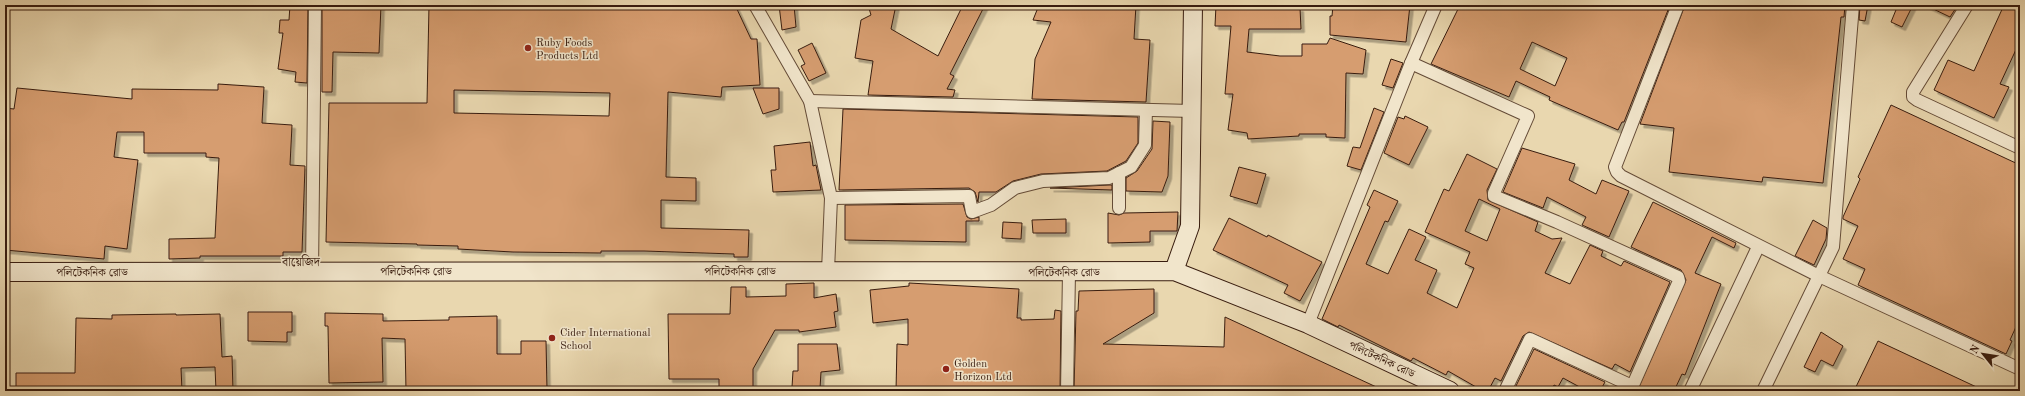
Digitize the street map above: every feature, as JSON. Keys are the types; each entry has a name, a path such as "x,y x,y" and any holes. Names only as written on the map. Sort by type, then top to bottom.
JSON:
{"main road":[{"path":"1174,271 1190,226 1193,5"},
{"name":"পলিটেকনিক রোড","path":"5,272 1174,271 1308,324 1450,391"}],"street":[{"path":"312,272 315,5"},
{"path":"755,5 810,101 831,198 828,271"},
{"path":"1308,324 1411,63 1436,5"},
{"path":"1678,5 1615,167 1616,172 1621,176 1819,276 2020,369"},
{"path":"1763,391 1833,248 1853,5"},
{"path":"1967,5 1913,92 1913,97 2020,148"},
{"path":"1411,63 1528,116 1494,196 1564,225 1678,278 1679,281 1636,382 1633,384 1630,385 1530,339 1505,391"},
{"path":"810,101 1192,111"},
{"path":"831,198 969,196 972,212 990,206 1015,188 1043,181 1109,178 1131,167 1145,145 1146,110"},
{"path":"1119,173 1119,208"},
{"path":"1690,391 1758,246"},
{"path":"1067,391 1069,272"}],"building":[{"path":"290,5 308,5 307,83 295,82 296,72 278,69 283,33 279,33 280,20 289,20"},
{"path":"322,5 381,5 379,53 333,52 332,92 322,92"},
{"path":"429,5 735,5 751,39 757,39 760,85 722,87 721,97 668,92 666,177 696,178 696,201 661,200 661,228 749,230 748,257 734,257 734,254 644,251 601,251 601,253 513,252 458,249 458,246 326,242 329,103 427,103","holes":["454,90 610,93 609,116 454,113"]},
{"path":"779,5 794,5 796,27 782,30"},
{"path":"868,5 896,5 891,29 938,56 963,5 985,5 950,74 954,76 947,89 955,90 953,97 868,95 873,61 855,58 861,20 871,15"},
{"path":"1039,5 1136,5 1134,39 1150,40 1146,102 1032,99 1035,59 1051,22 1033,20"},
{"path":"1216,5 1246,5 1245,9 1300,8 1301,29 1249,29 1247,52 1280,56 1302,56 1302,44 1327,44 1330,38 1366,50 1363,74 1346,73 1345,138 1326,137 1326,134 1299,134 1299,136 1248,139 1247,133 1228,130 1233,94 1225,94 1231,26 1215,26"},
{"path":"1333,5 1386,7 1386,5 1410,5 1406,42 1330,35 1330,16 1332,16"},
{"path":"1460,5 1670,5 1624,122 1622,122 1618,130 1549,100 1550,97 1516,81 1509,97 1431,64","holes":["1532,42 1567,58 1555,86 1520,69"]},
{"path":"1685,5 1845,5 1844,17 1841,17 1823,183 1763,177 1762,182 1669,172 1674,128 1640,124"},
{"path":"1860,5 1868,5 1865,21 1859,20"},
{"path":"1898,5 1913,5 1902,27 1891,22"},
{"path":"1925,5 1958,5 1950,17"},
{"path":"2004,5 2020,5 2020,41 2000,84 2009,87 1994,118 1934,90 1948,60 1974,71"},
{"path":"812,43 826,73 809,81 801,66 805,64 798,50"},
{"path":"1391,59 1403,63 1393,88 1382,85"},
{"path":"218,84 264,87 262,123 292,125 290,165 305,166 302,252 283,252 283,256 200,256 200,258 169,259 169,239 215,238 219,158 206,157 206,153 144,153 144,132 117,132 114,157 138,160 127,249 105,246 104,259 5,250 5,108 14,109 17,88 132,99 132,89 218,90"},
{"path":"753,88 779,88 779,109 763,114"},
{"path":"1891,105 2020,165 2020,318 2010,340 2012,341 2006,354 1858,285 1865,269 1843,259 1858,226 1843,219 1843,217 1860,179 1858,177"},
{"path":"1374,108 1384,112 1361,170 1347,166 1353,147 1360,148"},
{"path":"843,109 1138,117 1138,143 1126,161 1107,171 1041,174 1013,181 996,192 979,192 978,202 975,192 969,188 839,190"},
{"path":"1405,116 1428,127 1409,165 1384,153 1398,117 1404,119"},
{"path":"1153,121 1170,122 1168,176 1162,192 1126,191 1126,178 1137,171 1152,149"},
{"path":"810,142 813,166 816,165 821,190 773,192 771,170 776,170 774,146"},
{"path":"1522,148 1575,164 1569,180 1596,194 1602,180 1629,191 1609,237 1582,225 1586,217 1547,197 1543,208 1503,192"},
{"path":"1467,154 1497,169 1487,190 1488,200 1538,222 1535,231 1552,239 1562,238 1545,273 1570,284 1590,245 1603,251 1601,256 1621,266 1624,261 1670,282 1630,372 1615,364 1612,369 1529,332 1523,336 1501,381 1495,378 1488,391 1483,391 1448,371 1446,375 1413,358 1411,361 1339,325 1338,327 1322,319 1370,207 1367,205 1374,190 1398,201 1388,222 1385,221 1366,264 1388,274 1409,229 1426,237 1415,260 1437,270 1427,293 1457,308 1474,268 1465,264 1470,252 1425,232 1444,189 1449,191","holes":["1479,199 1500,209 1487,241 1465,231"]},
{"path":"1239,167 1266,174 1257,204 1230,196"},
{"path":"1109,185 1112,185 1112,190 1050,188"},
{"path":"1653,202 1736,243 1734,248 1712,237 1695,273 1721,284 1685,375 1682,374 1674,391 1637,391 1686,280 1681,270 1631,247"},
{"path":"963,204 967,217 971,219 979,217 979,221 966,221 966,242 845,240 845,205"},
{"path":"1178,212 1177,231 1150,231 1150,242 1108,243 1108,213 1119,215 1124,213"},
{"path":"1229,218 1267,237 1268,235 1322,262 1300,301 1284,293 1288,285 1213,250"},
{"path":"1066,219 1066,233 1033,233 1032,220"},
{"path":"1813,220 1827,228 1826,239 1814,265 1795,256"},
{"path":"1003,222 1022,223 1021,239 1002,238"},
{"path":"814,283 814,298 836,294 838,311 834,312 836,327 799,332 799,330 775,330 753,369 753,391 719,391 719,379 669,379 668,314 730,314 731,287 746,287 746,297 786,296 786,284"},
{"path":"909,283 1019,289 1017,318 1021,318 1021,320 1054,319 1055,310 1061,311 1060,391 896,391 897,344 908,345 908,319 873,323 870,290 909,286"},
{"path":"1154,289 1154,313 1103,344 1224,347 1225,317 1385,391 1074,391 1076,311 1078,311 1079,291"},
{"path":"248,312 292,312 292,332 287,332 287,342 248,341"},
{"path":"325,313 383,314 383,321 449,320 449,317 497,316 497,354 521,354 521,341 546,341 547,389 406,391 405,339 382,338 383,382 329,383 328,326 325,326"},
{"path":"220,314 222,357 232,356 233,391 216,391 215,367 181,368 182,391 16,391 16,373 75,373 76,318 112,319 112,315"},
{"path":"1821,332 1843,346 1833,366 1821,360 1815,372 1804,367"},
{"path":"1878,341 1985,391 1854,391"},
{"path":"798,344 837,344 840,370 821,372 820,388 792,387 793,371 798,371"},
{"path":"1534,349 1605,382 1600,391 1587,391 1563,378 1558,387 1554,385 1551,391 1520,391 1515,388"}],"place":[{"name":"Ruby Foods Products Ltd","path":"528,48"},
{"name":"Cider International School","path":"552,338"},
{"name":"Golden Horizon Ltd","path":"946,369"}],"district":[{"name":"বায়েজিদ","path":"301,262"}]}
